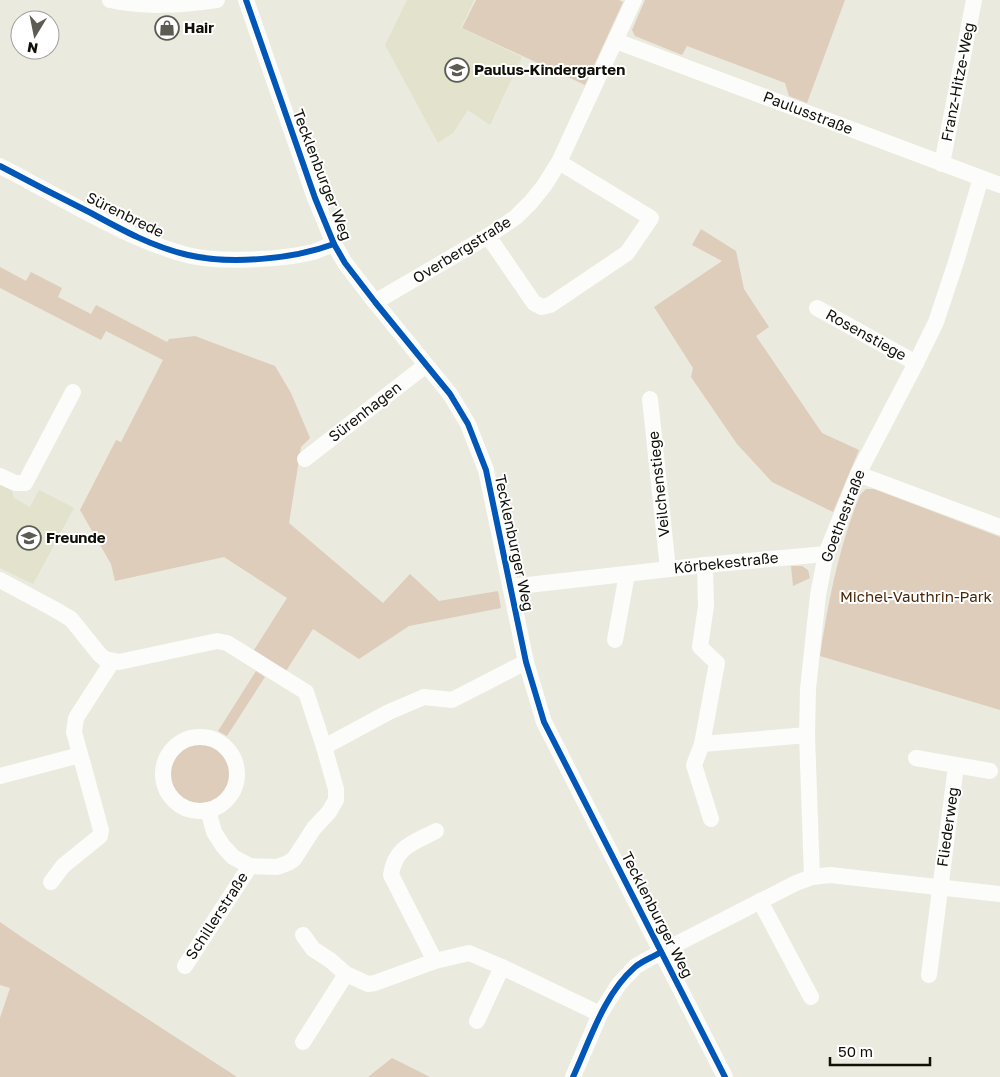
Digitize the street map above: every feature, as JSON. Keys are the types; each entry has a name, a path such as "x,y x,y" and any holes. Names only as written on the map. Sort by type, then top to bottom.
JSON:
{"street":[{"path":"110,0 130,5 148,6 217,0"},
{"name":"Tecklenburger Weg","path":"246,0 315,198 334,244 345,263 375,302 450,394 468,424 486,470 526,662 544,722 726,1077"},
{"name":"Overbergstraße","path":"375,302 488,236 516,217 531,202 559,162 634,0"},
{"name":"Franz-Hitze-Weg","path":"942,164 974,0"},
{"name":"Paulusstraße","path":"616,41 1000,185"},
{"path":"488,236 534,303 542,307 550,305 627,254 651,218 559,162"},
{"name":"Sürenbrede","path":"0,166 135,237 190,256 226,259 265,258 312,252 334,244"},
{"name":"Goethestraße","path":"812,878 807,736 808,689 818,595 826,554 858,474 936,322 981,178"},
{"name":"Rosenstiege","path":"817,308 916,363"},
{"name":"Sürenhagen","path":"305,459 426,365"},
{"path":"0,476 15,483 25,483 73,392"},
{"name":"Veilchenstiege","path":"650,399 668,569"},
{"path":"858,474 1000,527"},
{"name":"Körbekestraße","path":"510,587 705,565 826,554"},
{"path":"705,565 706,606 700,647 717,663 702,744 694,765 711,820"},
{"path":"615,640 627,574"},
{"path":"0,580 71,620 100,655 112,662 76,718 74,732 101,830 100,836 63,866 51,882"},
{"name":"Schillerstraße","path":"112,662 217,641 227,643 306,692 336,789 336,800 329,812 314,828 294,859 277,867 250,866 233,857 214,832 208,810"},
{"path":"324,747 389,712 424,697 452,700 526,662"},
{"path":"702,744 807,736"},
{"path":"193,737 206,737 218,741 228,749 235,760 237,773 235,786 229,797 220,806 208,810 194,810 182,806 172,798 165,786 163,774 165,761 171,750 181,742 193,737"},
{"path":"0,776 80,754"},
{"name":"Fliederweg","path":"916,758 990,771"},
{"name":"Fliederweg","path":"929,975 956,766"},
{"path":"435,960 391,875 397,854 406,846 436,831"},
{"name":"Schillerstraße","path":"185,966 250,866"},
{"path":"573,1077 600,1014 619,984 636,966 796,883 830,875 1000,894"},
{"path":"760,901 811,997"},
{"path":"303,935 313,949 346,974 368,984 435,960 469,953 600,1014"},
{"path":"477,1021 502,967"},
{"path":"303,1042 346,974"}],"shaded area":[{"name":"Paulus-Kindergarten","path":"407,0 474,0 461,28 522,57 490,125 468,110 453,133 438,143 385,45"},
{"name":"Freunde","path":"0,483 11,488 14,498 30,507 39,490 74,508 33,584 0,568"}],"green space":[{"path":"476,0 619,0 623,2 585,85 462,28"},
{"path":"645,0 845,0 807,103 789,96 785,83 687,46 682,55 635,36 632,30"},
{"path":"701,229 736,251 744,289 769,327 756,336 822,433 859,450 833,512 772,482 737,444 691,377 693,368 654,307 722,261 692,245"},
{"path":"0,267 26,281 31,272 62,288 58,297 91,314 96,305 167,342 169,339 195,336 275,366 291,393 310,438 301,447 289,523 383,603 410,574 439,601 498,591 501,608 409,626 359,659 313,629 286,671 254,650 287,598 224,557 115,581 111,564 80,510 116,440 121,442 163,360 106,331 101,340 0,288"},
{"name":"Michel-Vauthrin-Park","path":"866,489 874,489 1000,537 1000,710 820,656 840,554 860,495"},
{"path":"791,566 802,566 808,570 810,578 793,586"},
{"path":"256,671 265,677 227,736 218,731"},
{"path":"194,743 206,743 217,748 225,756 230,767 228,785 217,798 206,803 194,803 183,798 175,790 170,779 170,767 175,756 183,748"},
{"path":"0,922 237,1077 0,1077 0,1018 10,988 0,985"},
{"path":"392,1058 430,1077 368,1077"}],"cycle path":[{"path":"246,0 315,198 334,244 345,263 375,302 450,394 468,424 486,470 526,662 544,722 725,1077"},
{"path":"0,166 114,226 175,252 223,260 262,259 281,257 334,244"},
{"path":"573,1077 599,1018 615,990 635,967 661,952"}],"place":[{"name":"Hair","path":"167,28"},
{"name":"Paulus-Kindergarten","path":"457,70"},
{"name":"Freunde","path":"29,538"}]}
